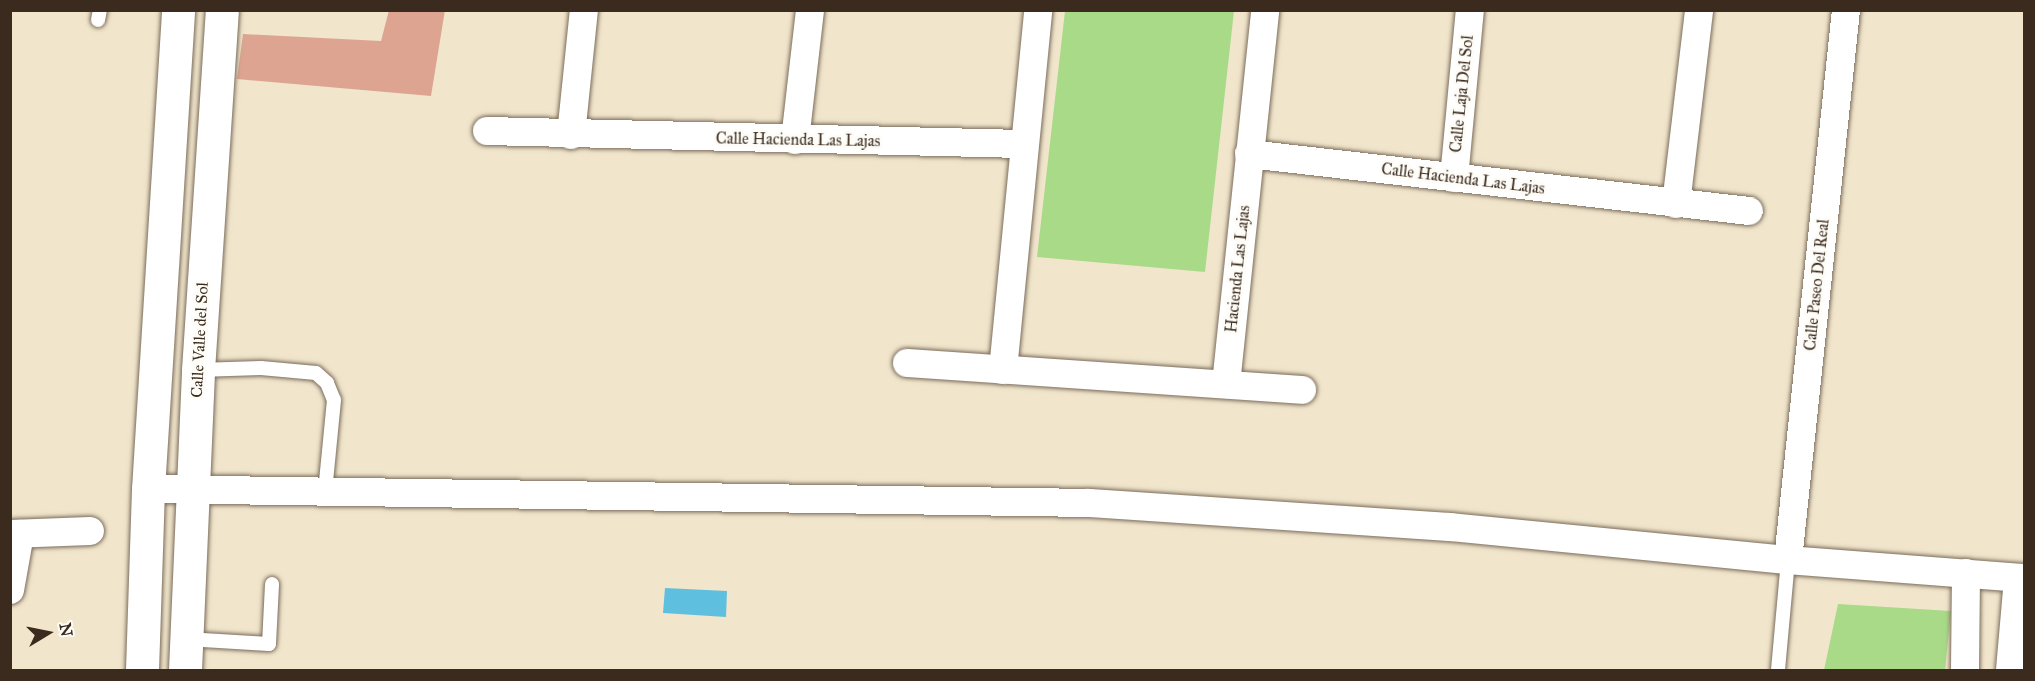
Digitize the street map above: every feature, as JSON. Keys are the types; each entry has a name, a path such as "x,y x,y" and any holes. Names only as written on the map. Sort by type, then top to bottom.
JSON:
{"main road":[{"path":"142,670 148,489 178,10"},
{"name":"Calle Valle del Sol","path":"187,661 198,370 222,10"}],"street":[{"path":"571,135 584,10"},
{"path":"795,140 810,10"},
{"path":"1003,370 1038,10"},
{"name":"Hacienda Las Lajas","path":"1226,384 1265,10"},
{"name":"Calle Laja Del Sol","path":"1454,178 1470,10"},
{"path":"1676,204 1699,10"},
{"name":"Calle Paseo Del Real","path":"1788,560 1846,10"},
{"name":"Calle Hacienda Las Lajas","path":"487,131 571,135 1024,144"},
{"name":"Calle Hacienda Las Lajas","path":"1249,154 1749,211"},
{"path":"907,363 1302,390"},
{"path":"148,489 1089,503 1450,527 1788,560 2021,578 2010,670"},
{"path":"10,590 15,534 90,531"},
{"path":"1965,670 1966,573"}],"lane":[{"path":"198,370 261,368 316,373 327,383 334,400 326,492"},
{"path":"1778,670 1788,560"},
{"path":"187,661 269,644 272,584"}],"green space":[{"path":"1065,11 1234,11 1205,272 1037,257"},
{"path":"1838,604 1951,611 1945,670 1824,670"}],"water":[{"path":"665,588 727,591 726,617 663,613"}],"building":[{"path":"389,10 445,10 431,96 237,79 243,34 381,41"}]}
